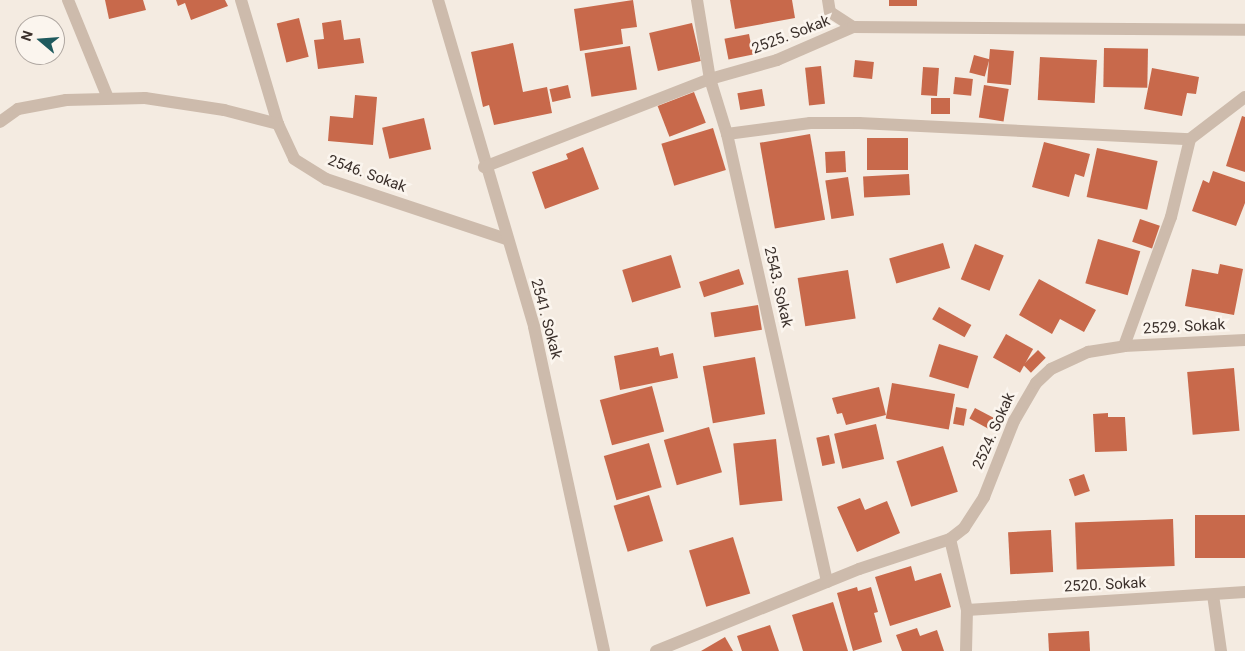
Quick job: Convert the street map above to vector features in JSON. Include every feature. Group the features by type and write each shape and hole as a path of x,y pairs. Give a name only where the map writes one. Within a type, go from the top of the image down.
{"street":[{"path":"68,0 108,98"},
{"name":"2546. Sokak","path":"241,0 278,124 294,159 326,179 506,239"},
{"name":"2541. Sokak","path":"438,0 484,166 534,327 604,651"},
{"name":"2543. Sokak","path":"697,0 710,79 727,134 827,582"},
{"path":"828,0 830,12 853,27"},
{"name":"2525. Sokak","path":"484,166 710,79 777,60 853,27 1245,30"},
{"path":"1124,346 1171,217 1190,139 1245,97"},
{"path":"0,122 18,109 66,100 144,98 224,110 278,124"},
{"path":"727,134 810,123 859,123 1190,139"},
{"name":"2529. Sokak","path":"1124,346 1245,340"},
{"name":"2524. Sokak","path":"674,649 827,582 950,539 973,517 1014,420 1036,383 1051,369 1088,352 1124,346"},
{"path":"950,539 967,610 966,651"},
{"name":"2520. Sokak","path":"967,610 1245,592"},
{"path":"1213,595 1221,651"},
{"path":"656,651 674,649"}],"building":[{"path":"105,0 143,0 146,10 109,19"},
{"path":"176,0 225,0 228,6 191,20 185,3 178,6"},
{"path":"633,0 637,27 621,29 623,44 580,51 574,9"},
{"path":"730,0 792,0 795,18 735,29"},
{"path":"889,0 917,0 917,6 889,6"},
{"path":"299,18 309,57 286,62 277,24"},
{"path":"341,20 344,40 360,38 364,63 318,69 314,40 324,39 322,23"},
{"path":"692,23 701,61 658,71 649,33"},
{"path":"749,34 753,55 728,59 724,39"},
{"path":"513,43 523,92 547,87 552,113 494,125 489,105 483,107 471,52"},
{"path":"630,46 637,89 591,97 585,53"},
{"path":"1104,48 1148,49 1147,88 1103,87"},
{"path":"990,49 1014,51 1011,85 987,83"},
{"path":"974,55 989,59 985,77 969,72"},
{"path":"1040,57 1097,60 1095,103 1038,100"},
{"path":"855,60 874,62 872,79 853,77"},
{"path":"821,66 825,104 809,105 805,68"},
{"path":"923,67 939,68 937,96 921,95"},
{"path":"1152,68 1199,77 1196,94 1187,93 1182,116 1144,109"},
{"path":"955,77 973,79 971,96 953,94"},
{"path":"568,85 571,98 552,102 549,89"},
{"path":"984,85 1009,89 1004,122 979,118"},
{"path":"762,89 765,106 740,110 737,93"},
{"path":"694,92 706,123 669,137 658,106"},
{"path":"355,95 377,97 373,145 328,141 330,116 353,118"},
{"path":"931,98 950,98 950,114 931,114"},
{"path":"1242,116 1245,117 1245,172 1226,166"},
{"path":"424,118 431,149 389,159 382,128"},
{"path":"713,128 726,170 674,186 661,144"},
{"path":"810,134 825,220 775,229 760,143"},
{"path":"867,138 908,138 908,170 867,170"},
{"path":"1044,142 1090,154 1084,177 1075,174 1069,197 1032,187"},
{"path":"583,147 599,189 545,209 532,172 568,159 566,154"},
{"path":"1097,148 1158,161 1147,210 1087,197"},
{"path":"845,151 846,172 826,173 825,152"},
{"path":"1213,171 1245,182 1245,203 1236,226 1192,211 1203,180 1209,183"},
{"path":"909,174 910,195 864,197 863,176"},
{"path":"848,177 854,216 831,219 825,181"},
{"path":"1140,219 1160,226 1152,249 1132,242"},
{"path":"1098,239 1140,251 1128,295 1085,283"},
{"path":"943,243 950,268 896,283 889,258"},
{"path":"975,244 1004,256 990,291 961,279"},
{"path":"671,255 681,288 632,302 622,270"},
{"path":"1220,264 1243,269 1234,315 1185,306 1192,269 1218,274"},
{"path":"739,269 744,284 704,297 699,282"},
{"path":"848,270 856,318 805,326 798,278"},
{"path":"1039,279 1096,310 1084,332 1060,319 1052,334 1019,315"},
{"path":"758,305 762,330 715,337 711,313"},
{"path":"939,307 971,325 965,337 932,319"},
{"path":"1006,334 1033,349 1020,373 993,358"},
{"path":"939,344 978,356 968,389 929,377"},
{"path":"658,347 660,356 673,353 678,378 620,390 614,356"},
{"path":"1038,350 1046,358 1031,373 1023,365"},
{"path":"755,357 765,414 713,423 703,366"},
{"path":"1234,368 1239,431 1193,435 1187,372"},
{"path":"892,383 955,394 949,430 886,418"},
{"path":"652,386 664,431 612,445 600,400"},
{"path":"879,387 886,415 846,425 842,413 837,414 832,398"},
{"path":"956,407 967,409 964,426 953,424"},
{"path":"975,408 994,418 988,428 969,419"},
{"path":"1108,413 1108,417 1125,417 1127,451 1095,452 1093,414"},
{"path":"876,424 884,459 842,469 834,434"},
{"path":"709,427 722,472 677,485 664,440"},
{"path":"829,435 835,463 822,466 816,438"},
{"path":"776,439 782,501 740,505 733,443"},
{"path":"649,443 662,487 617,500 604,456"},
{"path":"943,446 958,492 911,507 896,461"},
{"path":"1084,474 1090,491 1075,496 1069,479"},
{"path":"649,495 663,541 628,552 614,506"},
{"path":"860,498 865,510 887,501 900,533 857,552 837,507"},
{"path":"1195,515 1245,515 1245,558 1195,558"},
{"path":"1173,519 1175,566 1077,569 1075,522"},
{"path":"1051,530 1053,572 1010,574 1008,532"},
{"path":"733,537 750,593 706,607 689,550"},
{"path":"911,566 915,581 941,573 951,607 890,626 875,577"},
{"path":"857,587 858,591 871,587 878,612 874,613 882,642 853,651 837,593"},
{"path":"833,602 848,651 803,651 792,615"},
{"path":"770,625 779,651 742,651 737,636"},
{"path":"917,628 920,636 937,630 944,651 902,651 896,635"},
{"path":"1089,631 1090,651 1049,651 1048,633"},
{"path":"725,637 733,651 701,651"}]}
